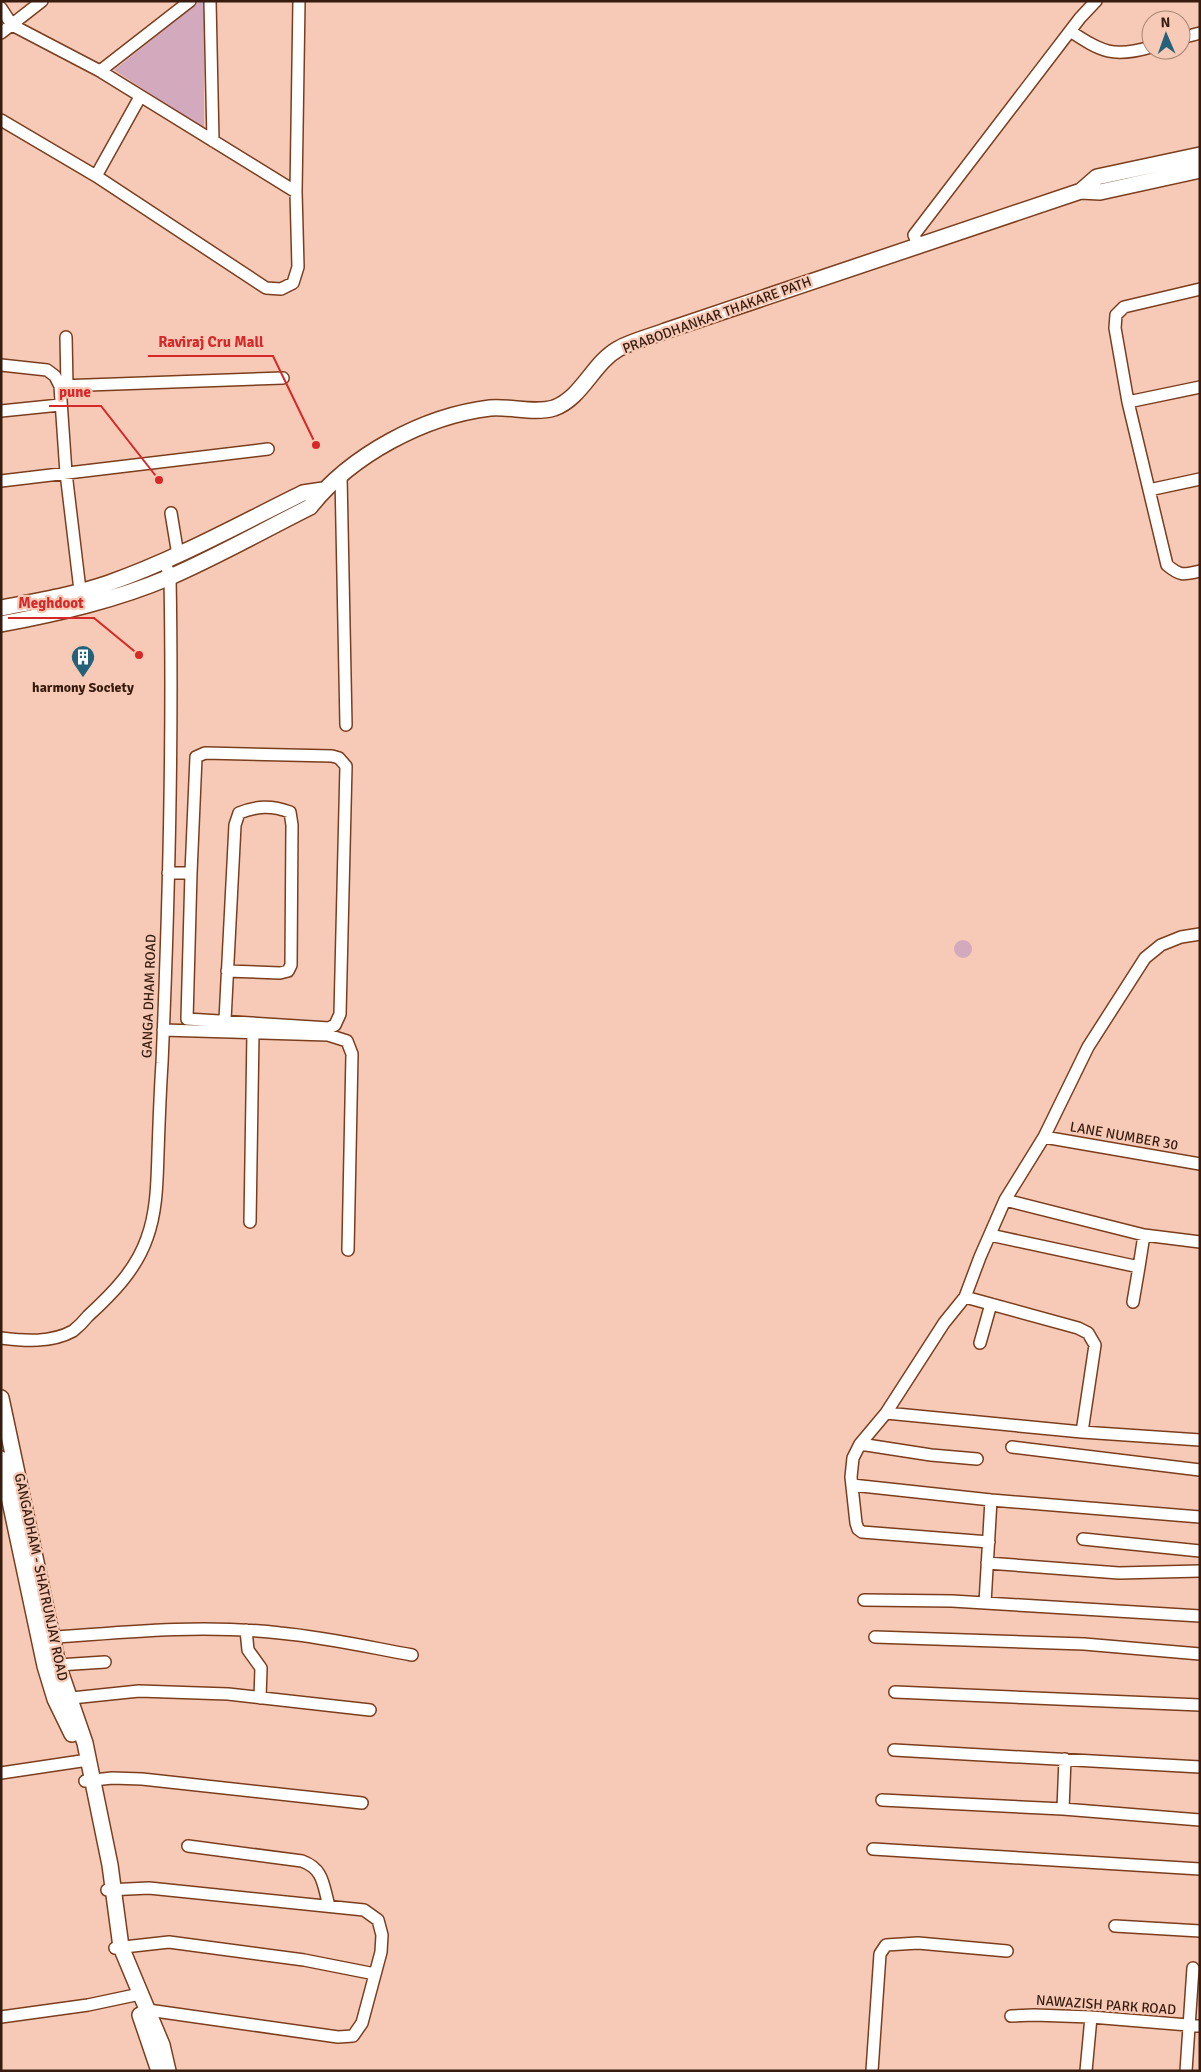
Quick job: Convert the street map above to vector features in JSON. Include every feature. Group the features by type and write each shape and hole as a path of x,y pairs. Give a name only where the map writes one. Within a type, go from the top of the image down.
{"main road":[{"name":"PRABODHANKAR THAKARE PATH","path":"1081,191 1097,177 1200,155"},
{"name":"PRABODHANKAR THAKARE PATH","path":"1,624 59,613 104,600 170,577 310,507 323,490 372,452 410,431 442,418 477,410 554,408 573,396 602,362 618,349 665,331 1081,191 1100,192 1200,170"},
{"name":"PRABODHANKAR THAKARE PATH","path":"1,608 108,583 171,558 304,493 323,490"},
{"name":"GANGADHAM - SHATRUNJAY ROAD","path":"1,1398 21,1520 45,1638 70,1728 85,1761 104,1867 110,1890 118,1947 136,1995 158,2071"},
{"name":"GANGADHAM - SHATRUNJAY ROAD","path":"1,1459 21,1520"},
{"name":"GANGADHAM - SHATRUNJAY ROAD","path":"45,1638 58,1665 62,1699"},
{"name":"GANGADHAM - SHATRUNJAY ROAD","path":"136,1995 148,2010 162,2045 168,2071"}],"street":[{"path":"1,33 42,1"},
{"path":"100,72 190,1"},
{"path":"210,1 213,142"},
{"path":"1,120 96,176 266,288 281,288 294,283 298,267 296,192 299,1"},
{"path":"918,245 914,235 1070,31 1096,1"},
{"path":"1,8 12,24 100,72 296,192"},
{"path":"1070,31 1091,45 1112,53 1132,53 1141,50"},
{"path":"96,176 140,97"},
{"path":"1200,288 1124,307 1116,315 1115,328 1128,402 1167,565 1177,574 1200,571"},
{"path":"66,337 64,386 60,406 80,590"},
{"path":"1,366 47,370 64,386"},
{"path":"64,386 283,378"},
{"path":"1128,402 1200,387"},
{"path":"1,411 60,406"},
{"path":"1,480 268,449"},
{"path":"341,476 346,725"},
{"path":"1149,490 1200,479"},
{"name":"GANGA DHAM ROAD","path":"1,1338 49,1339 74,1330 116,1290 136,1262 147,1238 154,1210 157,1181 168,874 172,703 171,513"},
{"path":"205,753 332,756 339,758 346,766 340,1014 335,1026 329,1028 187,1019 191,873 196,758 205,753"},
{"path":"225,1020 235,825 239,813 254,807 277,808 290,812 292,825 291,965 288,971 280,973 228,971"},
{"path":"168,874 191,873"},
{"path":"989,1542 862,1532 858,1529 856,1523 852,1485 852,1462 860,1444 886,1413 944,1323 965,1297 1005,1200 1044,1137 1088,1046 1144,958 1160,945 1181,937 1200,934"},
{"path":"163,1030 328,1035 347,1041 352,1054 348,1250"},
{"path":"250,1222 253,1033"},
{"name":"LANE NUMBER 30","path":"1044,1137 1200,1164"},
{"path":"1005,1200 1144,1236 1200,1242"},
{"path":"990,1235 1139,1267"},
{"path":"1133,1302 1144,1236"},
{"path":"965,1297 1078,1328 1088,1333 1095,1345 1082,1432"},
{"path":"980,1343 991,1304"},
{"path":"886,1413 1082,1432 1200,1440"},
{"path":"860,1444 931,1455 977,1459"},
{"path":"1012,1447 1200,1470"},
{"path":"852,1485 991,1500 1200,1516"},
{"path":"985,1603 991,1500"},
{"path":"1083,1539 1200,1551"},
{"path":"987,1563 1119,1573 1200,1571"},
{"path":"864,1600 985,1603 1200,1616"},
{"path":"45,1638 168,1628 246,1630 281,1632 412,1655"},
{"path":"246,1630 248,1650 261,1668 260,1698"},
{"path":"875,1637 1084,1644 1200,1654"},
{"path":"58,1665 106,1662"},
{"path":"62,1699 139,1691 228,1694 370,1710"},
{"path":"896,1692 1200,1705"},
{"path":"894,1750 1200,1767"},
{"path":"1063,1810 1065,1759"},
{"path":"1,1773 85,1761"},
{"path":"89,1781 112,1778 142,1779 362,1803"},
{"path":"882,1800 1200,1820"},
{"path":"188,1846 302,1861 312,1865 320,1875 329,1906"},
{"path":"873,1849 1200,1869"},
{"path":"110,1890 149,1888 329,1906 364,1910 378,1920 382,1934 375,1974 362,2023 353,2036 338,2038 148,2010"},
{"path":"1115,1926 1200,1931"},
{"path":"118,1947 169,1942 304,1960 375,1974"},
{"path":"872,2071 880,1954 886,1945 918,1943 1007,1951"},
{"path":"1186,2071 1194,2026 1193,1968"},
{"path":"1,2017 88,2005 136,1995"},
{"name":"NAWAZISH PARK ROAD","path":"1010,2016 1091,2017 1194,2026"},
{"path":"1086,2071 1091,2017"}],"shaded area":[{"path":"200,1 204,1 204,129 114,70"},
{"path":"963,940 969,943 972,949 969,955 963,958 957,955 954,949 957,943"}],"place":[{"name":"Raviraj Cru Mall","path":"316,445"},
{"name":"pune","path":"159,480"},
{"name":"Meghdoot","path":"139,655"},
{"name":"harmony Society","path":"83,678"}]}
